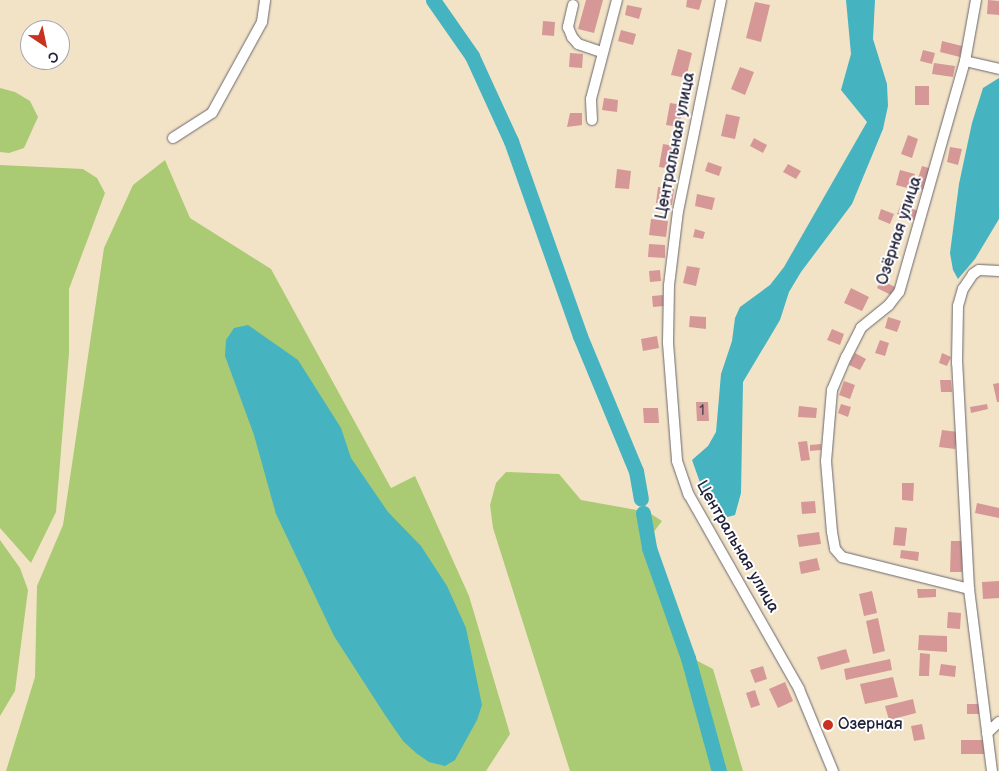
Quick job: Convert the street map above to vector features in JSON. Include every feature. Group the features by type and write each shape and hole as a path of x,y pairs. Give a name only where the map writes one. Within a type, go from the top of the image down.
{"street":[{"path":"173,138 212,113 262,22 266,0"},
{"path":"592,120 591,99 601,52 616,0"},
{"name":"Центральная улица","path":"721,0 678,211 669,286 668,343 678,460 688,495 799,689 833,771"},
{"name":"Озёрная улица","path":"969,589 842,557 835,549 832,532 826,461 832,390 855,336 889,305 899,292 965,62 976,0"},
{"path":"573,5 568,26 572,37 578,44 601,52"},
{"path":"965,62 999,69"},
{"path":"992,771 969,589 957,363 958,306 963,289 979,270 999,271"},
{"path":"987,733 999,722"}],"green space":[{"path":"0,88 15,92 30,101 38,117 24,148 9,153 0,152"},
{"path":"165,160 190,218 271,269 391,488 415,476 469,596 510,734 486,771 6,771 35,677 37,586 63,525 104,248 133,185"},
{"path":"0,165 83,169 97,178 105,193 69,289 69,353 56,512 31,563 0,528"},
{"path":"506,472 559,474 581,500 648,512 662,521 643,546 655,586 688,656 713,669 743,771 570,771 493,528 490,505 496,483"},
{"path":"0,540 20,568 28,590 15,691 0,716"}],"water":[{"path":"846,0 875,0 873,39 887,84 888,106 883,129 852,204 801,272 789,292 780,320 743,382 741,493 735,515 724,518 719,517 702,488 692,460 708,446 716,432 721,374 732,341 735,318 740,307 770,285 784,267 867,122 841,90 851,54"},
{"path":"999,78 999,219 975,259 958,279 953,270 950,253 959,184 972,123 983,88"},
{"path":"248,325 298,360 341,428 351,458 388,512 421,546 447,586 466,628 482,705 477,720 455,760 445,766 429,762 416,753 403,741 385,715 334,636 276,514 254,435 225,356 226,340 234,328"}],"building":[{"path":"586,0 603,0 594,33 578,29"},
{"path":"687,0 702,0 699,10 686,7"},
{"path":"988,0 999,1 999,15 987,14"},
{"path":"755,2 770,5 761,42 746,38"},
{"path":"627,5 642,8 639,19 625,15"},
{"path":"543,21 555,22 554,36 542,35"},
{"path":"621,30 636,34 633,45 618,41"},
{"path":"942,41 962,46 960,57 940,52"},
{"path":"678,49 692,53 686,78 671,75"},
{"path":"923,50 935,53 932,64 920,61"},
{"path":"570,53 583,54 582,68 569,67"},
{"path":"934,63 955,66 953,77 932,74"},
{"path":"740,67 754,72 745,95 731,89"},
{"path":"915,86 929,86 929,105 915,105"},
{"path":"604,98 618,100 617,112 602,110"},
{"path":"670,103 683,105 679,127 666,125"},
{"path":"570,113 582,113 582,125 567,127"},
{"path":"726,114 740,117 735,139 721,136"},
{"path":"908,135 918,139 912,158 901,154"},
{"path":"754,138 767,145 763,153 750,146"},
{"path":"663,144 675,146 672,169 659,167"},
{"path":"950,147 962,149 958,165 947,162"},
{"path":"708,162 722,167 719,176 705,171"},
{"path":"788,164 801,171 796,179 783,172"},
{"path":"922,166 932,169 925,191 915,188"},
{"path":"617,169 631,171 629,189 615,188"},
{"path":"900,170 915,174 911,189 896,185"},
{"path":"658,187 674,189 672,205 656,203"},
{"path":"697,194 715,198 712,210 695,206"},
{"path":"901,204 918,211 914,221 897,214"},
{"path":"881,209 894,214 890,224 878,219"},
{"path":"651,219 668,221 666,237 649,235"},
{"path":"695,229 705,232 703,239 693,237"},
{"path":"649,244 665,245 665,258 648,257"},
{"path":"687,266 700,268 696,286 683,283"},
{"path":"660,270 661,281 650,282 649,271"},
{"path":"881,280 895,287 891,295 877,288"},
{"path":"851,288 869,297 862,311 844,303"},
{"path":"663,295 664,306 653,307 652,296"},
{"path":"690,316 706,317 706,329 689,327"},
{"path":"888,317 901,321 897,332 885,328"},
{"path":"832,329 844,334 840,345 827,340"},
{"path":"657,336 659,348 643,351 641,339"},
{"path":"880,340 889,343 885,356 875,353"},
{"path":"855,353 866,359 860,370 849,365"},
{"path":"942,353 951,357 947,366 939,363"},
{"path":"940,380 951,380 952,392 941,392"},
{"path":"844,381 855,385 850,399 839,395"},
{"path":"999,383 999,402 997,402 993,384"},
{"path":"696,402 708,402 709,421 697,421"},
{"path":"841,404 851,407 848,417 838,413"},
{"path":"987,404 988,409 971,413 970,407"},
{"path":"799,406 817,408 816,418 798,417"},
{"path":"643,408 658,408 659,423 644,423"},
{"path":"942,430 958,432 955,449 939,447"},
{"path":"807,441 810,460 801,461 798,442"},
{"path":"821,444 821,450 810,451 810,445"},
{"path":"902,483 914,483 913,501 902,500"},
{"path":"815,501 816,513 802,514 801,502"},
{"path":"977,503 999,508 999,518 975,513"},
{"path":"895,527 907,528 905,546 893,545"},
{"path":"819,532 821,544 799,547 797,535"},
{"path":"951,541 963,541 962,572 950,572"},
{"path":"901,550 919,552 918,561 900,558"},
{"path":"817,558 820,570 801,574 799,562"},
{"path":"999,581 999,598 983,599 982,582"},
{"path":"917,589 936,589 936,597 918,598"},
{"path":"872,591 877,613 864,616 859,594"},
{"path":"948,612 961,613 960,629 947,628"},
{"path":"878,618 885,651 873,654 866,621"},
{"path":"919,635 947,636 947,652 918,650"},
{"path":"846,649 850,662 821,670 817,657"},
{"path":"920,653 930,654 929,676 919,676"},
{"path":"890,659 892,670 846,680 844,669"},
{"path":"941,664 956,666 955,677 939,675"},
{"path":"763,666 767,679 755,683 750,670"},
{"path":"893,677 898,697 865,704 860,684"},
{"path":"785,682 793,701 778,708 769,689"},
{"path":"755,690 760,705 751,708 746,693"},
{"path":"913,699 916,713 889,720 885,706"},
{"path":"967,704 979,704 979,714 967,714"},
{"path":"922,724 925,739 914,741 911,726"},
{"path":"961,740 983,740 984,754 961,754"}],"waterway":[{"path":"433,0 472,56 511,141 580,336 636,471 641,499"},
{"path":"643,513 649,548 688,658 719,771"}],"place":[{"name":"Озерная","path":"828,725"}]}
